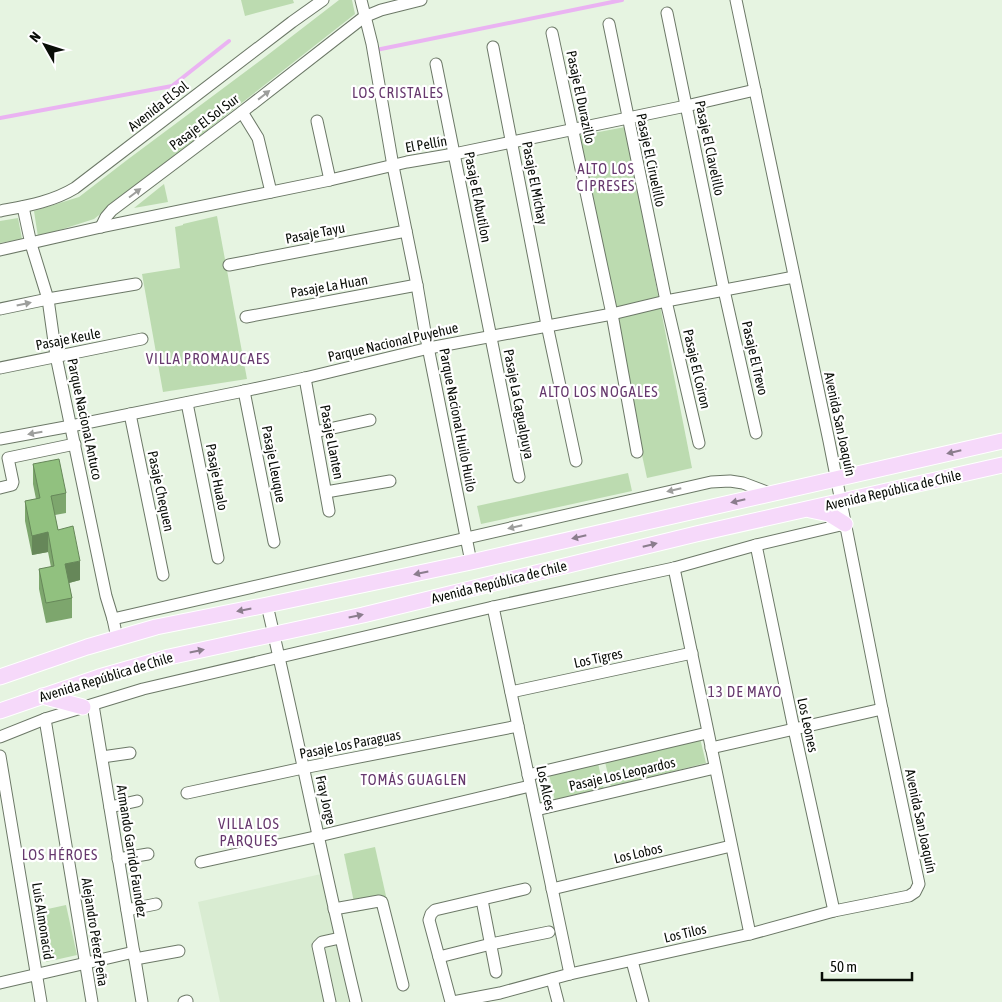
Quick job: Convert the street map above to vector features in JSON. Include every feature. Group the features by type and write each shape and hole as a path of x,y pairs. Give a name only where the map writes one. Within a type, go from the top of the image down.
{"main road":[{"name":"Avenida República de Chile","path":"0,677 87,647 156,627 471,562 1002,441"},
{"name":"Avenida República de Chile","path":"0,711 99,677 169,657 364,614 686,536 1002,465"},
{"path":"804,510 828,514 845,524"},
{"path":"42,696 88,706"}],"street":[{"name":"Avenida El Sol","path":"0,211 55,199 75,188 323,0"},
{"name":"Parque Nacional Huilo Huilo","path":"361,0 372,44 393,166 471,562"},
{"name":"Pasaje El Sol Sur","path":"101,227 112,210 364,17 381,10 421,0"},
{"name":"Avenida San Joaquín","path":"736,0 919,884"},
{"name":"Pasaje El Clavelillo","path":"667,13 724,290"},
{"name":"Pasaje El Ciruelillo","path":"609,24 666,301"},
{"name":"Pasaje El Durazillo","path":"552,33 612,314 637,452"},
{"name":"Pasaje El Michay","path":"493,47 547,325 576,461"},
{"name":"Pasaje El Abutilon","path":"436,64 490,336"},
{"name":"El Pellín","path":"101,227 330,180 407,162 572,130 755,90"},
{"path":"242,112 258,138 271,192"},
{"path":"316,121 330,180"},
{"name":"Parque Nacional Antuco","path":"23,207 31,244 48,299 56,356 106,596 117,638"},
{"path":"0,250 101,227"},
{"name":"Pasaje Tayu","path":"229,265 406,231"},
{"name":"Parque Nacional Puyehue","path":"0,439 244,391 429,348 612,314 666,301 794,277"},
{"path":"0,309 136,284"},
{"name":"Pasaje La Huan","path":"246,317 417,285"},
{"name":"Pasaje El Trevo","path":"724,290 756,433"},
{"name":"Pasaje El Coiron","path":"666,301 699,443"},
{"name":"Pasaje La Cagualpuya","path":"490,336 519,477"},
{"name":"Pasaje Keule","path":"0,368 142,339"},
{"name":"Pasaje Llanten","path":"305,378 329,511"},
{"name":"Pasaje Lleuque","path":"244,391 274,542"},
{"name":"Pasaje Hualo","path":"187,403 218,558"},
{"name":"Pasaje Chequen","path":"130,414 163,575"},
{"path":"315,432 370,420"},
{"path":"0,488 12,485 14,482 4,459 75,444"},
{"path":"113,619 711,482 730,481 743,483 772,494"},
{"path":"326,492 390,482"},
{"name":"Avenida República de Chile","path":"0,737 45,719 143,689 493,607 674,568 756,545 845,524"},
{"name":"Los Leones","path":"756,545 834,911"},
{"path":"674,568 750,934"},
{"name":"Fray Jorge","path":"267,605 340,938 356,1002"},
{"name":"Los Alces","path":"493,607 570,974"},
{"name":"Los Tigres","path":"511,692 692,653"},
{"name":"Armando Garrido Faundez","path":"88,706 102,757 142,1002"},
{"path":"711,748 882,709"},
{"name":"Alejandro Pérez Peña","path":"45,719 92,1002"},
{"name":"Pasaje Los Paraguas","path":"187,793 518,726"},
{"path":"201,862 318,836 708,733"},
{"path":"102,757 130,753"},
{"name":"Luis Almonacid","path":"0,756 41,1002"},
{"name":"Pasaje Los Leopardos","path":"536,810 715,768"},
{"path":"110,807 137,801"},
{"name":"Los Lobos","path":"552,889 731,846"},
{"path":"118,859 148,854"},
{"name":"Los Tilos","path":"452,1002 507,996 570,974 750,934 834,911 909,896 915,892 919,884"},
{"path":"452,1002 429,920 431,914 436,910 525,889"},
{"path":"482,900 496,972"},
{"path":"334,909 382,902 403,986"},
{"path":"127,910 156,904"},
{"path":"439,957 549,932"},
{"path":"330,1002 318,946 322,942 340,938"},
{"path":"0,983 85,964 179,951"},
{"path":"632,961 643,1002"},
{"path":"552,979 558,1002"}],"shaded area":[{"path":"321,874 349,1002 220,1002 198,902"}],"green space":[{"path":"241,0 293,0 294,3 245,16"},
{"path":"339,0 352,0 355,14 94,219 38,237 34,211 79,197"},
{"path":"625,127 692,468 647,478 573,137"},
{"path":"164,184 168,202 134,208"},
{"path":"217,216 247,379 163,392 142,274 180,268 175,227"},
{"path":"18,218 22,239 0,243 0,221"},
{"path":"628,473 632,491 481,524 477,506"},
{"path":"700,738 706,763 611,787 605,762"},
{"path":"598,763 604,790 555,801 549,774"},
{"path":"375,847 388,905 356,912 344,854"},
{"path":"66,905 77,955 46,962 34,912"}],"building":[{"path":"59,459 66,493 51,496 58,530 73,526 80,561 65,564 72,598 46,603 39,569 54,566 48,532 32,536 25,501 40,498 33,464"}],"waterway":[{"path":"376,50 622,0"},
{"path":"0,118 172,86 229,41"}],"district":[{"name":"LOS CRISTALES","path":"398,93"},
{"name":"ALTO LOS CIPRESES","path":"606,178"},
{"name":"VILLA PROMAUCAES","path":"208,359"},
{"name":"ALTO LOS NOGALES","path":"599,392"},
{"name":"13 DE MAYO","path":"745,692"},
{"name":"TOMÁS GUAGLEN","path":"414,780"},
{"name":"VILLA LOS PARQUES","path":"249,832"},
{"name":"LOS HÉROES","path":"60,855"}]}
